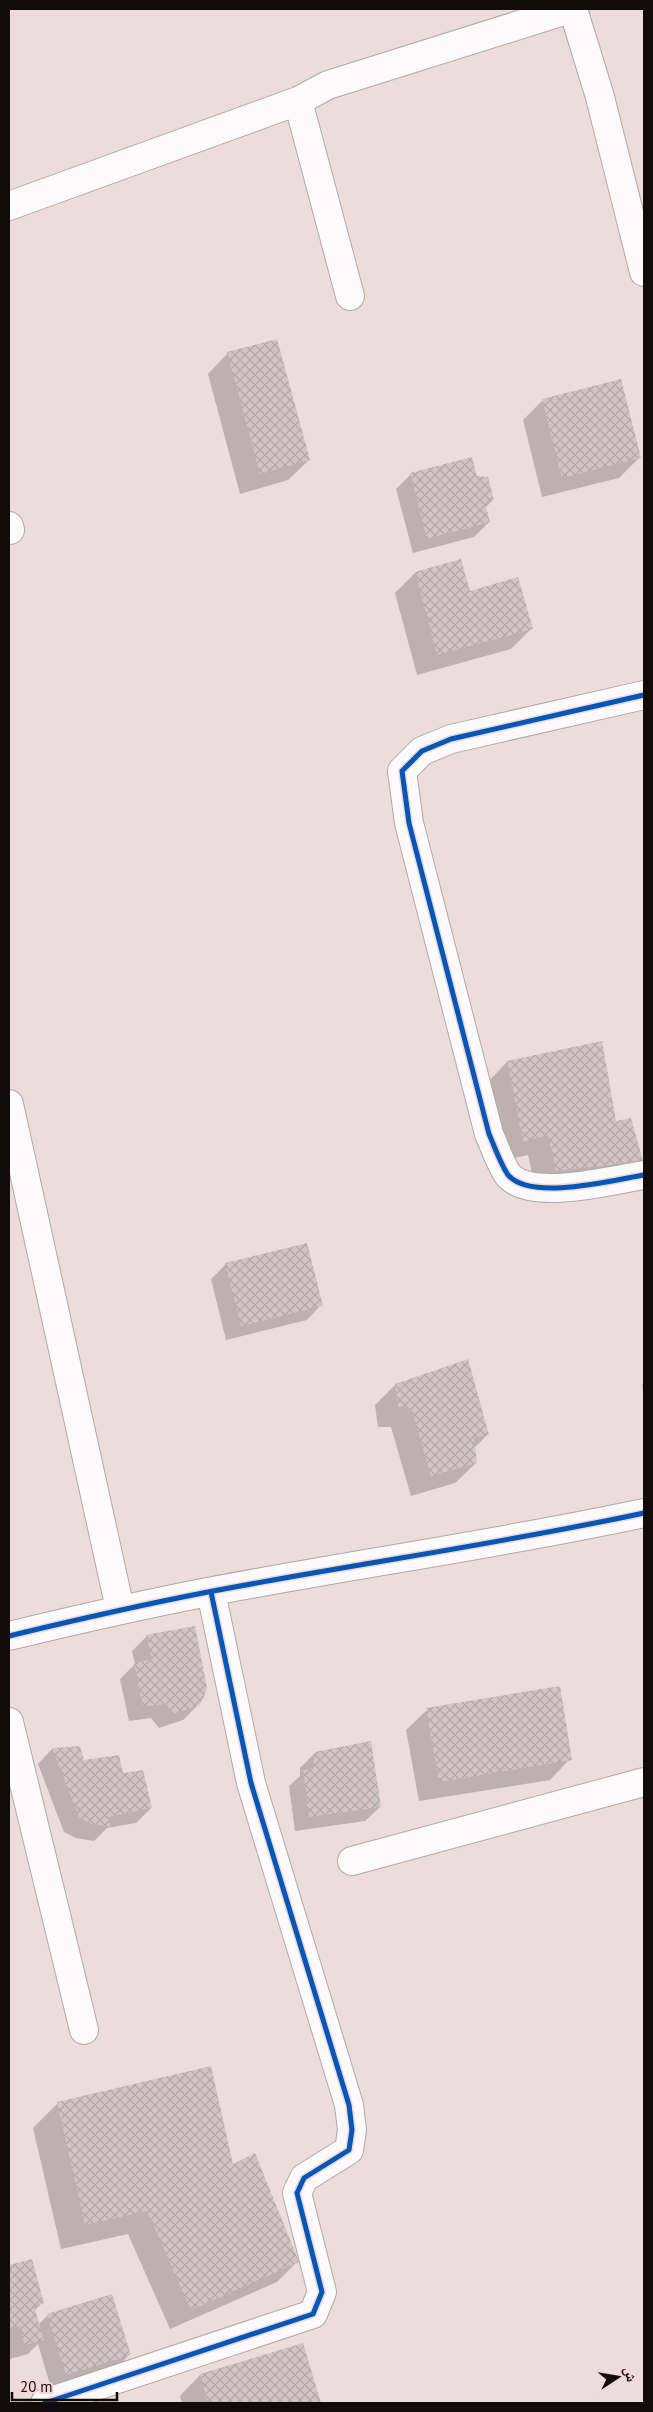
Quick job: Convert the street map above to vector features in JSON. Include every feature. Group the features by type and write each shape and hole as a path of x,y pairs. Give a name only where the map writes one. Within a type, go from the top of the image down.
{"street":[{"path":"9,206 298,100 328,85 571,9 600,97 644,272"},
{"path":"298,100 350,296"},
{"path":"644,695 451,738 422,751 402,771 409,823 490,1134 509,1176 528,1186 552,1188 644,1175"},
{"path":"9,1104 120,1609"},
{"path":"9,1636 120,1609 530,1537 644,1513"},
{"path":"45,2403 313,2314 322,2292 297,2193 304,2178 348,2150 352,2130 348,2105 252,1783 211,1592"},
{"path":"9,1722 84,2030"},
{"path":"352,1861 644,1782"}],"building":[{"path":"277,339 310,460 260,474 227,352"},
{"path":"621,379 641,458 562,478 542,399"},
{"path":"472,457 477,476 488,477 494,500 485,503 490,522 427,539 410,473"},
{"path":"461,559 470,591 518,577 533,629 437,655 415,572"},
{"path":"602,1041 616,1121 631,1118 643,1161 556,1171 548,1135 523,1142 507,1061"},
{"path":"307,1243 323,1306 241,1326 225,1263"},
{"path":"468,1359 489,1435 474,1438 477,1463 431,1476 411,1408 398,1407 395,1384"},
{"path":"195,1626 207,1688 199,1705 174,1714 166,1704 143,1707 134,1663 152,1659 146,1635"},
{"path":"560,1686 572,1760 439,1782 426,1708"},
{"path":"371,1741 381,1807 309,1817 303,1770 313,1769 315,1752"},
{"path":"80,1746 84,1760 119,1755 123,1773 143,1770 152,1808 109,1817 110,1827 91,1824 79,1817 52,1748"},
{"path":"211,2066 233,2164 255,2153 299,2262 191,2310 147,2211 85,2225 57,2102"},
{"path":"32,2259 44,2303 34,2306 44,2340 25,2345 19,2326 9,2329 9,2265"},
{"path":"112,2294 131,2355 66,2375 47,2314"},
{"path":"303,2343 321,2403 208,2403 200,2374"}],"cycle path":[{"path":"644,695 451,739 422,751 402,771 409,823 489,1134 506,1172 520,1183 536,1187 554,1188 574,1187 644,1175"},
{"path":"9,1636 208,1592 644,1513"},
{"path":"45,2403 313,2314 322,2292 297,2193 304,2178 349,2150 352,2130 349,2105 251,1783 211,1592"}]}
